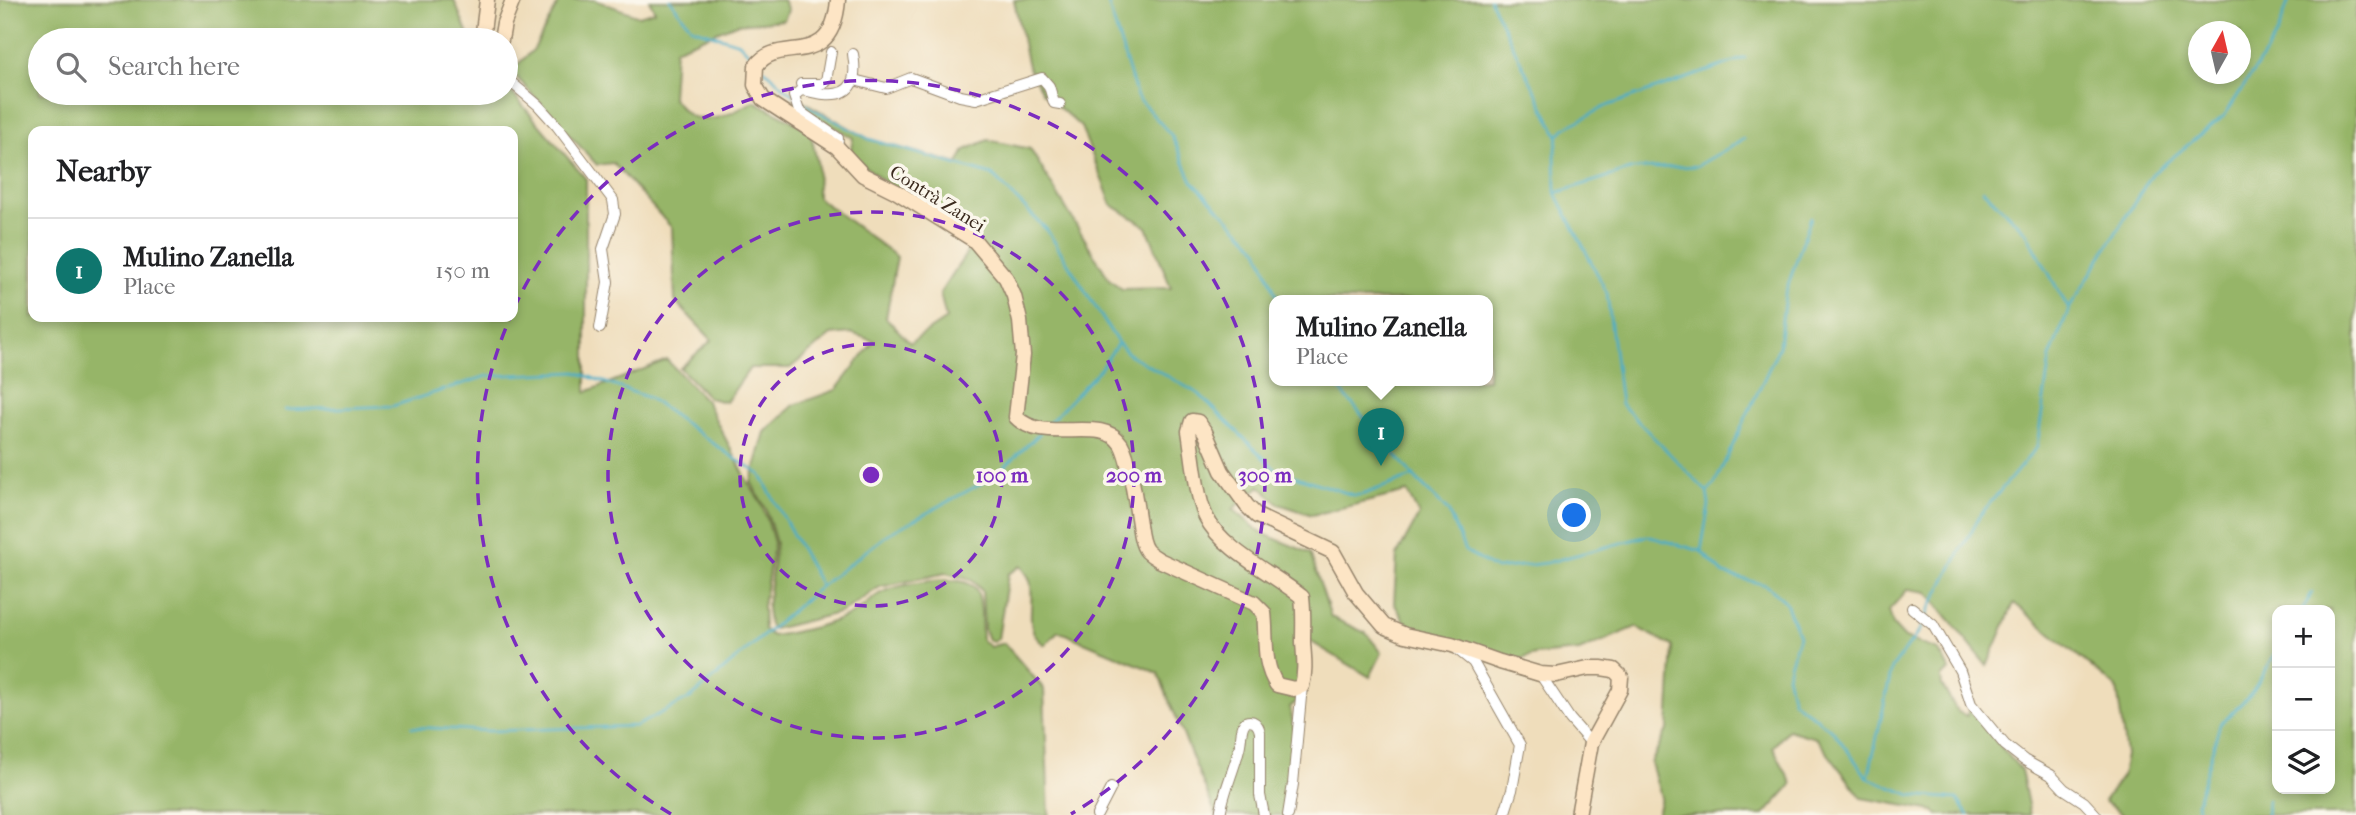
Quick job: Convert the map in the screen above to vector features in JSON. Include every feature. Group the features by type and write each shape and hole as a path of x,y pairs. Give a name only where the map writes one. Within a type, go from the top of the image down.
{"street":[{"path":"484,28 487,0"},
{"path":"503,28 513,0"},
{"name":"Contrà Zanei","path":"838,0 833,22 820,43 813,47 767,55 756,66 755,85 764,99 836,146 863,175 897,192 974,240 1006,278 1020,321 1023,355 1016,417 1023,424 1043,430 1099,431 1112,435 1122,445 1142,542 1147,551 1159,560 1254,603 1264,613 1265,652 1270,676 1277,685 1294,689 1302,686"},
{"path":"831,52 826,81 821,84 799,84 798,92 809,90 831,94 850,87 855,80 853,54"},
{"path":"855,80 888,87 911,78 976,99 1042,78 1049,86 1054,103 1059,104"},
{"path":"518,88 538,105 556,126 613,200 615,214 603,250 608,282 600,328"},
{"name":"Contrà Zanei","path":"798,92 794,96 797,108 838,138 836,146"},
{"path":"1288,815 1298,743 1302,686 1306,672 1302,597 1257,567 1214,530 1205,515 1200,495 1189,431 1192,421 1198,422 1205,432 1222,471 1247,506 1257,516 1333,552 1356,593 1384,626 1422,640 1452,645 1540,674 1556,675 1588,667 1614,670 1621,677 1620,690 1591,743 1578,815"},
{"path":"1912,608 1925,618 1960,671 1976,711 2006,745 2024,760 2051,775 2096,815"},
{"path":"1452,645 1473,662 1520,745 1512,790 1504,815"},
{"path":"1540,674 1570,719 1591,743"},
{"path":"1220,815 1229,777 1239,752 1242,727 1245,722 1251,721 1257,724 1260,732 1260,795 1264,815"},
{"path":"1097,815 1111,788"}],"green space":[{"path":"0,0 454,0 465,28 28,28 28,105 518,105 518,100 586,179 586,392 667,360 706,401 760,501 774,543 763,606 764,629 772,636 831,622 854,613 881,593 901,586 942,580 966,583 974,587 979,597 982,640 990,647 1004,643 1044,689 1049,815 0,815"},
{"path":"560,0 595,0 639,16 655,11 649,0 783,0 788,10 784,20 736,24 675,49 672,97 687,114 701,119 717,118 754,101 810,130 818,166 817,197 897,257 886,318 910,343 946,319 940,293 970,248 966,227 885,182 850,155 853,138 814,115 811,125 795,99 869,139 958,164 965,150 988,140 1030,149 1109,279 1122,289 1171,288 1147,227 1112,205 1081,127 1042,92 1028,67 1014,0 2356,0 2356,815 2123,815 2104,801 2122,776 2126,755 2117,688 2014,603 1987,666 1927,592 1908,589 1889,610 1893,625 1905,638 1938,650 1950,670 1941,677 1942,686 1958,712 1967,716 1969,709 2021,770 2030,815 1938,815 1934,811 1862,798 1816,738 1788,730 1773,747 1792,784 1764,815 1657,815 1661,797 1651,763 1668,728 1673,646 1636,627 1579,651 1535,655 1514,661 1410,631 1394,603 1397,555 1419,515 1407,492 1312,515 1279,504 1260,486 1233,509 1261,533 1310,553 1331,617 1366,633 1382,653 1370,677 1298,634 1300,699 1290,707 1295,734 1285,815 1216,815 1158,673 1058,631 1045,645 1033,632 1030,581 1021,566 1008,574 998,639 993,642 988,640 984,629 982,591 972,580 946,573 880,587 842,612 774,629 769,625 767,607 776,543 766,509 751,482 765,432 794,405 836,390 874,341 851,333 831,335 790,368 750,368 726,402 709,398 680,368 712,340 675,301 672,228 613,163 597,165 518,79 518,64 534,49"}],"waterway":[{"path":"670,0 692,28 739,43 756,60"},
{"path":"1107,0 1137,97 1172,136 1192,181 1258,249 1276,295"},
{"path":"1490,0 1558,136 1555,156 1556,193 1607,293 1621,404 1707,492 1709,505 1701,551"},
{"path":"1868,778 1892,668 1920,630 1980,515 2037,447 2050,357 2069,309 2152,174 2225,115 2277,35 2289,0"},
{"path":"1558,136 1564,129 1604,107 1745,58"},
{"path":"764,69 793,95"},
{"path":"798,101 869,139 992,175 1047,230 1118,343 1130,355 1199,394 1276,470 1353,495 1361,495 1414,476"},
{"path":"1556,193 1633,169 1697,166 1744,139"},
{"path":"1983,190 2026,232 2068,308"},
{"path":"1707,492 1714,485 1779,347 1785,294 1811,217"},
{"path":"1048,424 1100,369 1118,343"},
{"path":"285,410 393,406 487,376 576,372 649,398 760,474 821,586"},
{"path":"1337,386 1416,479 1448,511 1465,551 1496,569 1546,563 1647,536 1701,551 1724,574 1766,585 1785,601 1799,636 1787,675 1793,701 1833,731 1868,778 1911,795 1957,799 1968,815"},
{"path":"412,727 490,731 636,726 692,697 821,586 888,534 995,476 1039,434"},
{"path":"2305,605 2312,593"},
{"path":"2199,815 2197,803 2220,724 2251,694 2272,659"},
{"path":"2266,815 2268,800"}],"place":[{"name":"Mulino Zanella","path":"1381,466"}]}
